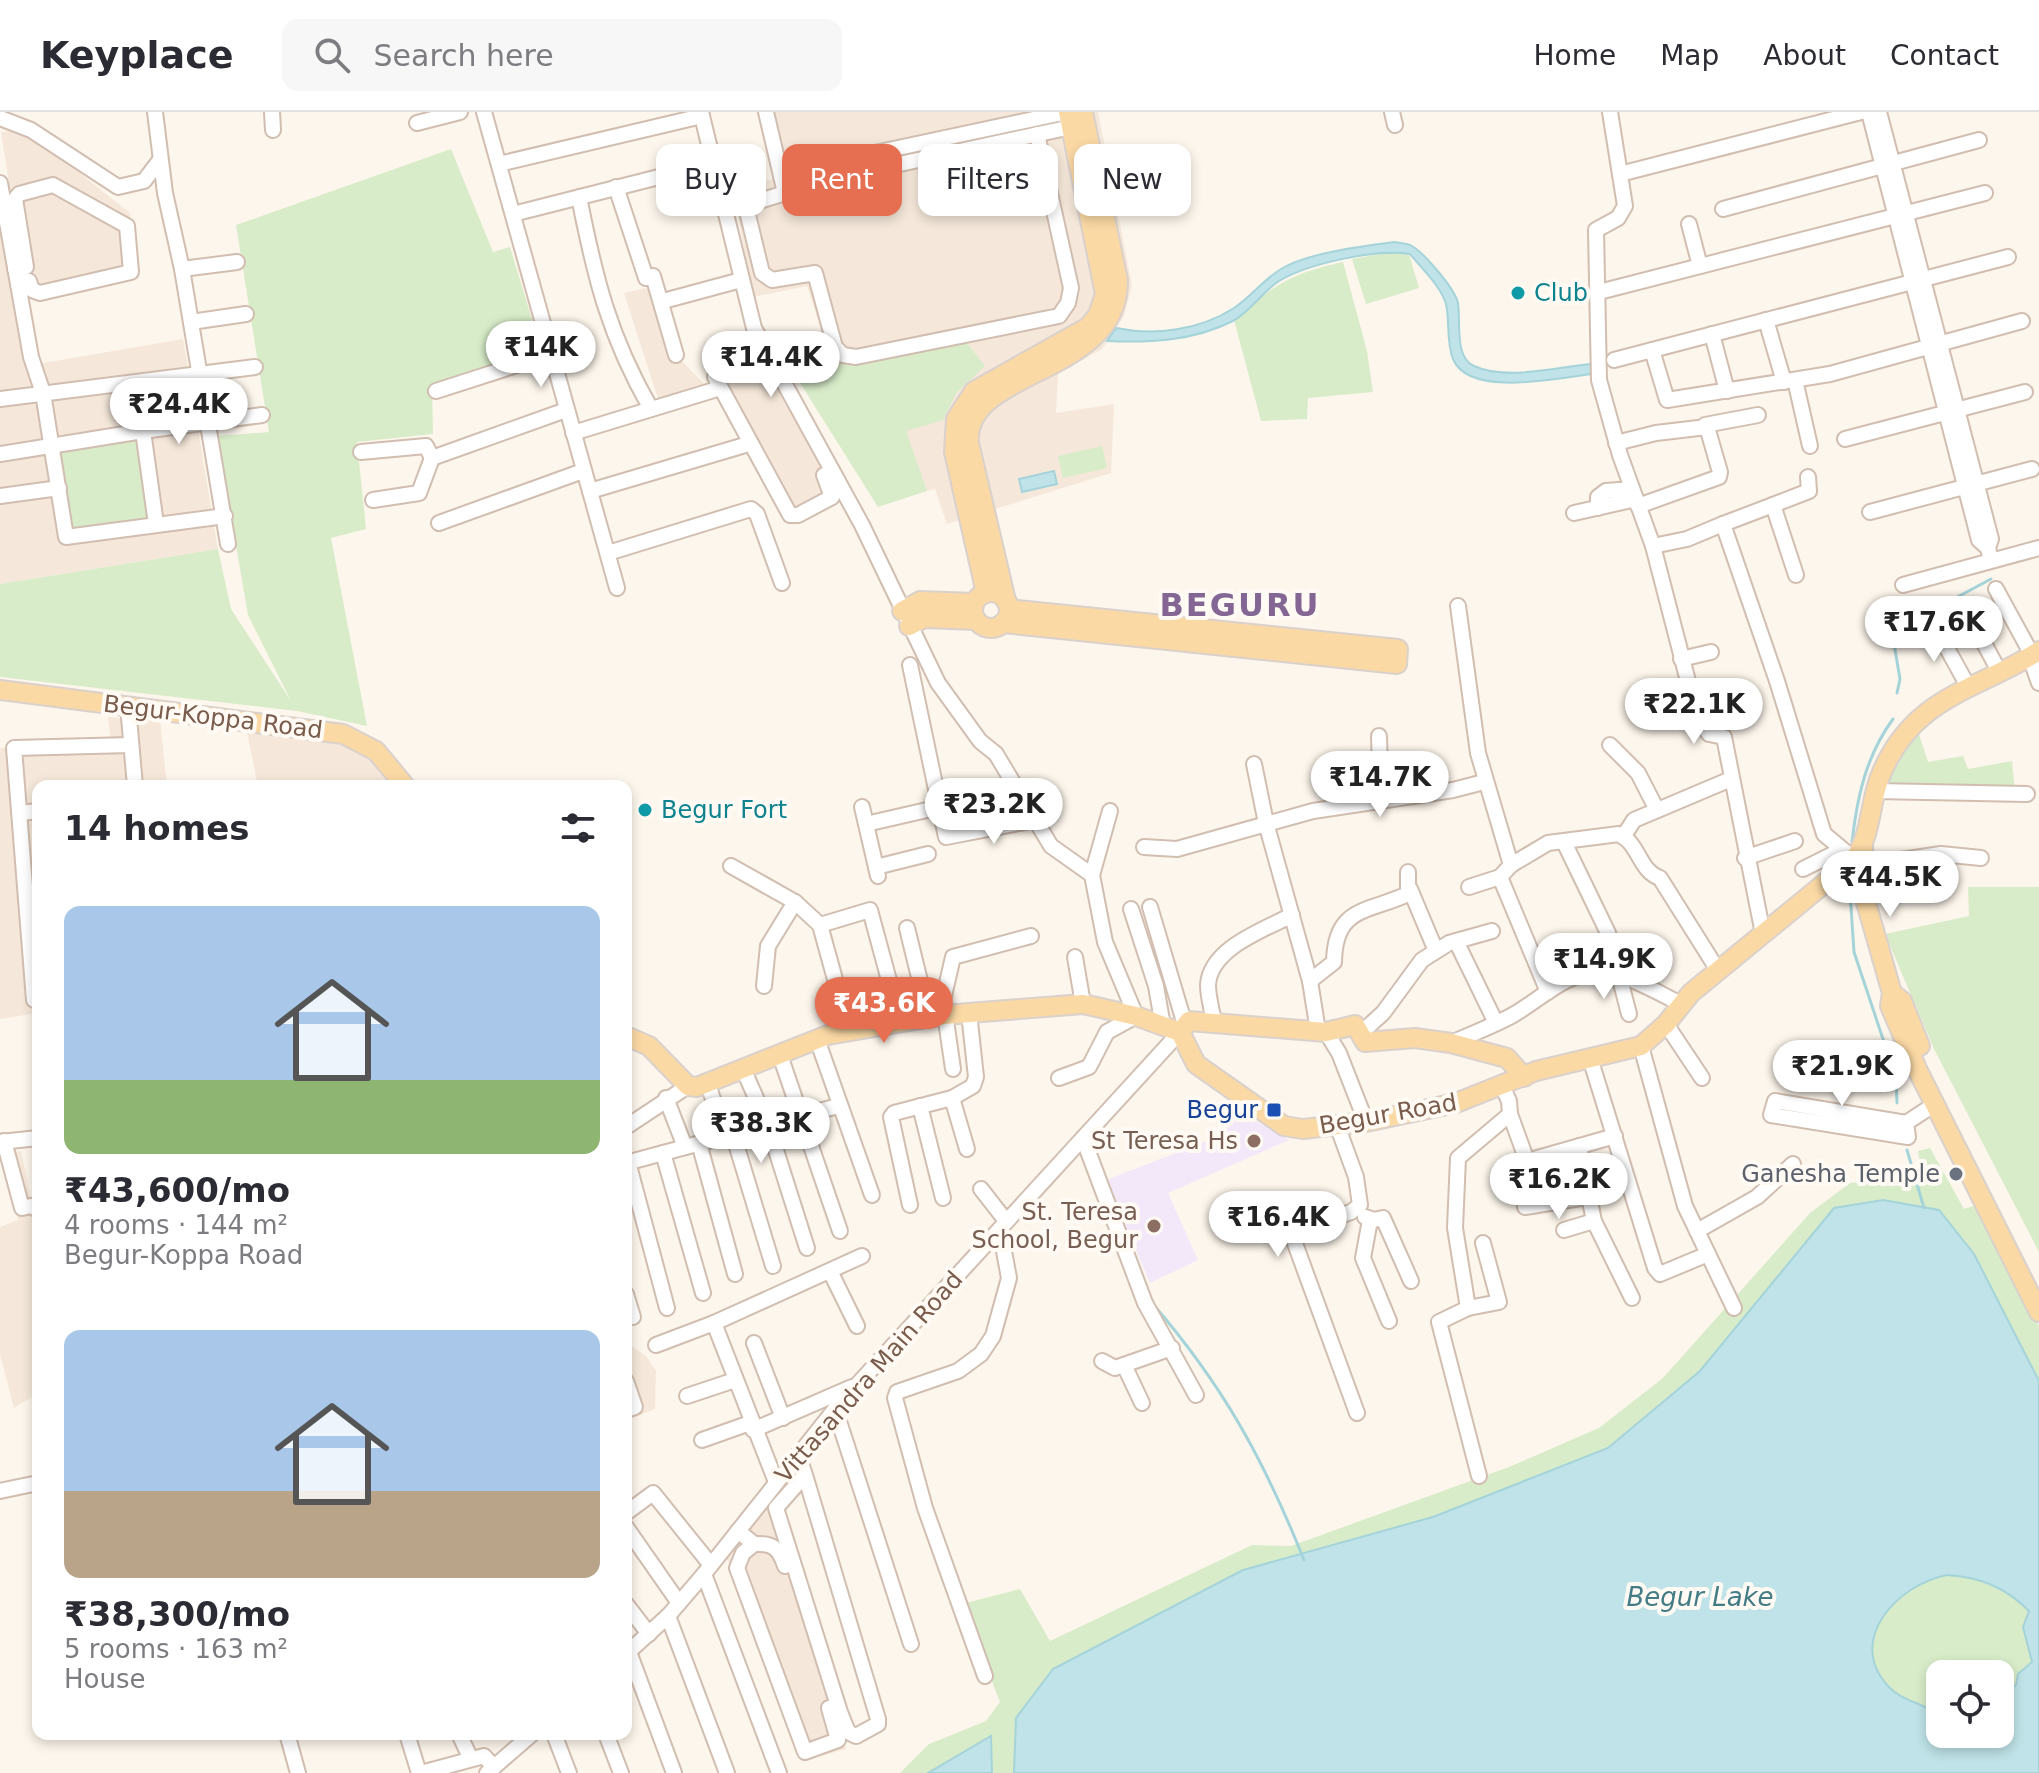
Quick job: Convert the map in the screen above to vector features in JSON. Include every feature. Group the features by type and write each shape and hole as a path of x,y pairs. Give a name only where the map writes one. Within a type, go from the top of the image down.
{"main road":[{"path":"1006,611 989,628 979,605 953,444 959,411 968,397 989,391 1081,331 1098,315 1105,287 1092,191 1072,116"},
{"path":"989,391 971,421 969,443 1006,611"},
{"path":"905,618 920,601 979,605 997,593 1006,611"},
{"path":"1006,611 1398,649 1397,664 1006,611"},
{"path":"1954,1128 1935,1104 1890,1006 1892,993 1870,924 1855,855 1889,756 1920,716 2034,654"},
{"name":"Begur-Koppa Road","path":"0,690 343,734 381,755 400,780"},
{"name":"Begur Road","path":"1176,1028 1196,1064 1284,1126 1303,1129 1366,1122 1456,1103 1524,1077 1641,1046 1666,1024 1679,1003 1855,855"},
{"path":"1892,993 1902,1001 1954,1128 2036,1287 2039,1312"},
{"path":"632,1039 649,1046 688,1086 708,1084 817,1039 849,1030 937,1016 1083,1004 1176,1028 1189,1021 1322,1031 1347,1024 1355,1025 1364,1037 1415,1038 1451,1043 1507,1058 1524,1077"}],"street":[{"path":"155,112 160,160 182,269 228,544"},
{"path":"272,112 273,130"},
{"path":"417,123 460,112"},
{"path":"484,112 617,588"},
{"path":"766,112 782,178"},
{"path":"1610,112 1625,206 1618,218 1596,230 1599,380 1616,443 1653,546 1697,716 1709,734 1724,737 1745,858 1763,934"},
{"path":"1620,174 1861,112"},
{"path":"1869,112 1888,164"},
{"path":"1879,112 1888,164 1934,345 1971,485 1991,539 1989,554"},
{"path":"499,164 701,114 709,144"},
{"path":"902,159 1035,122 1072,116"},
{"path":"0,118 31,130 118,187 144,181 160,160"},
{"path":"782,194 750,204 747,211 762,273 772,280 815,273 835,347 843,355 856,357 1059,316 1068,303 1071,288 1035,122"},
{"path":"781,173 992,136"},
{"path":"1723,209 1979,140"},
{"path":"513,214 656,177"},
{"path":"0,183 22,275 32,290 40,293 131,272 127,226 53,185 19,194 15,199 22,275 31,357 43,393 66,537 225,516"},
{"path":"616,187 646,278 653,276 676,355"},
{"path":"1599,292 1985,193"},
{"path":"579,197 597,288 617,345 651,409"},
{"path":"726,216 754,328 807,433 832,497 798,515 790,515 715,377 719,369 766,364 807,433 873,547 938,683 973,733 996,754 1051,846 1092,875"},
{"path":"1689,224 1700,266"},
{"path":"1614,360 2008,257"},
{"path":"182,269 237,262"},
{"path":"667,300 741,280"},
{"path":"191,322 246,314"},
{"path":"1766,320 1790,381 1810,446"},
{"path":"1652,350 1667,400 1830,374 2022,321"},
{"path":"1712,334 1727,391"},
{"path":"436,391 551,354"},
{"path":"0,399 255,367"},
{"path":"573,433 714,390"},
{"path":"1845,439 2025,392"},
{"path":"432,458 566,410"},
{"path":"0,454 262,415"},
{"path":"1616,443 1758,415"},
{"path":"1574,513 1598,508 1598,497 1606,491 1635,498 1719,477 1705,425"},
{"path":"143,431 156,524"},
{"path":"590,491 745,445"},
{"path":"361,452 426,446 432,458 419,493 373,500"},
{"path":"1870,512 2032,469"},
{"path":"439,523 583,471"},
{"path":"1653,546 1687,539 1809,491 1808,477"},
{"path":"0,496 59,488"},
{"path":"1773,505 1796,575"},
{"path":"608,553 751,509 757,514 782,583"},
{"path":"1723,524 1777,681 1824,834 1855,855"},
{"path":"1903,585 1989,554 2039,548"},
{"path":"1996,589 2034,654 2039,683"},
{"path":"1458,606 1469,710 1484,782 1505,871 1548,992"},
{"path":"1965,608 2000,673"},
{"path":"1932,621 1969,688"},
{"path":"1681,659 1711,652"},
{"path":"910,665 946,837 1035,820"},
{"path":"128,706 134,780"},
{"path":"1379,736 1381,800"},
{"path":"32,916 14,748 131,745"},
{"path":"1610,745 1638,773 1657,810"},
{"path":"1254,764 1266,823 1322,1031 1339,1053 1366,1122"},
{"path":"1623,837 1634,820 1731,779"},
{"path":"1144,847 1177,849 1313,811 1484,782"},
{"path":"1875,791 2027,794"},
{"path":"862,807 877,872 928,854"},
{"path":"866,824 940,807"},
{"path":"1059,1078 1089,1067 1107,1032 1136,1016 1105,942 1092,875 1110,811"},
{"path":"20,813 32,812"},
{"path":"1469,887 1505,871 1541,845 1623,837"},
{"path":"1623,837 1649,874 1660,878 1719,972"},
{"path":"1745,858 1795,841"},
{"path":"1564,842 1608,933 1629,1014"},
{"path":"1803,869 1855,855 1941,854 1981,858"},
{"path":"731,866 795,902 820,925 849,1030"},
{"path":"1408,872 1410,889 1436,951"},
{"path":"1310,981 1334,962 1334,940 1341,925 1350,916 1394,901 1408,894 1410,889"},
{"path":"764,986 768,946 795,902"},
{"path":"1150,907 1176,1028"},
{"path":"1131,909 1156,986 1176,1028"},
{"path":"820,925 870,910 900,1021"},
{"path":"1214,1022 1208,985 1214,966 1237,945 1292,915"},
{"path":"907,928 953,1069"},
{"path":"1339,1053 1364,1037 1422,960 1456,941 1492,931"},
{"path":"937,1016 956,953 1031,936"},
{"path":"1456,941 1496,1023"},
{"path":"1075,957 1083,1004"},
{"path":"1451,1043 1496,1023 1586,973 1617,977 1679,1003"},
{"path":"910,1205 891,1117 894,1113 952,1098 975,1082 969,1013"},
{"path":"1666,1024 1702,1078"},
{"name":"Vittasandra Main Road","path":"632,1649 668,1616 835,1409 1083,1138 1176,1028"},
{"path":"817,1039 838,1106 872,1195"},
{"path":"1641,1046 1681,1195 1734,1308"},
{"path":"780,1055 803,1115 840,1231"},
{"path":"1590,1058 1655,1268 1660,1274 1708,1254"},
{"path":"744,1071 768,1125 807,1248"},
{"path":"708,1084 729,1135 773,1266"},
{"path":"632,1123 688,1086"},
{"path":"1502,1086 1527,1161 1615,1136"},
{"path":"666,1098 692,1145 735,1274"},
{"path":"952,1098 967,1149"},
{"path":"1906,1123 1908,1137 1769,1114 1775,1101 1906,1123 1935,1104"},
{"path":"632,1161 838,1106"},
{"path":"920,1106 943,1198"},
{"path":"1468,1308 1455,1228 1458,1158 1510,1114"},
{"path":"1337,1125 1356,1177 1360,1205 1353,1211 1295,1231 1293,1238 1357,1413"},
{"path":"32,1138 2,1141 22,1208 32,1207"},
{"path":"1083,1138 1141,1293 1196,1395"},
{"path":"1579,1146 1594,1221 1632,1298"},
{"path":"663,1153 703,1293"},
{"path":"1697,1231 1757,1197 1793,1164"},
{"path":"632,1180 667,1308"},
{"path":"981,1189 1003,1226 1009,1278 993,1336 970,1364 897,1392 895,1398 925,1508 985,1676"},
{"path":"1525,1207 1587,1197"},
{"path":"1353,1211 1370,1220 1383,1218 1411,1281"},
{"path":"1370,1220 1363,1258 1389,1321"},
{"path":"1564,1230 1594,1221"},
{"path":"1479,1476 1439,1325 1440,1320 1468,1308 1499,1302 1483,1243"},
{"path":"656,1345 714,1323 862,1256"},
{"path":"830,1271 857,1326"},
{"path":"714,1323 776,1482"},
{"path":"754,1343 783,1418"},
{"path":"1102,1361 1112,1368 1172,1348"},
{"path":"1124,1365 1142,1403"},
{"path":"687,1396 735,1380"},
{"path":"702,1440 783,1418 857,1385"},
{"path":"835,1409 911,1644"},
{"path":"798,1454 805,1475 878,1719 878,1724 856,1736 848,1732 840,1712 776,1508 805,1475"},
{"path":"0,1491 32,1484"},
{"path":"632,1509 653,1493 708,1570 779,1773"},
{"path":"738,1531 754,1544 769,1544 780,1551 838,1734 834,1744 810,1752 802,1748 737,1568 743,1553 754,1544"},
{"path":"632,1536 679,1603"},
{"path":"632,1612 649,1634"},
{"path":"668,1616 727,1773"},
{"path":"632,1666 674,1773"},
{"path":"289,1740 298,1773"},
{"path":"409,1740 420,1773 470,1757 484,1756 500,1762 510,1773"},
{"path":"462,1740 470,1757"},
{"path":"500,1762 506,1740"},
{"path":"500,1762 525,1740"},
{"path":"556,1740 569,1773"},
{"path":"608,1740 621,1773"}],"shaded area":[{"path":"757,112 1098,112 1104,144 1074,144 1074,216 1118,216 1132,285 1124,316 1102,349 1058,374 1056,413 1114,404 1111,473 947,524 935,489 927,491 887,380 842,394 807,286 753,297 738,216 766,216 766,181 773,179"},
{"path":"24,129 130,213 136,274 27,297 1,132"},
{"path":"0,217 26,366 183,339 218,549 0,584"},
{"path":"656,286 676,355 708,388 659,402 624,293"},
{"path":"765,356 842,500 791,521 707,367"},
{"path":"108,717 160,720 166,780 32,780 32,1014 0,1019 0,748 111,742"},
{"path":"247,732 308,737 341,745 371,761 385,780 257,780"},
{"name":"St. Teresa School, Begur","path":"1243,1114 1289,1140 1168,1193 1198,1260 1150,1283 1106,1180 1217,1137"},
{"path":"21,1151 32,1198 32,1397 14,1408 0,1354 0,1227 18,1220 1,1154"},
{"path":"632,1346 646,1356 656,1371 655,1409 632,1419"},
{"path":"770,1500 846,1749 803,1761 727,1559"}],"green space":[{"path":"451,149 493,252 510,247 541,349 432,387 433,434 357,442 366,529 331,538 367,726 297,711 0,677 0,584 218,549 231,609 291,701 248,615 217,436 269,432 236,225"},
{"path":"1392,252 1409,254 1419,288 1366,304 1352,259"},
{"path":"1343,262 1367,351 1373,392 1308,398 1307,419 1261,421 1234,320 1284,282"},
{"path":"823,336 833,365 967,343 985,366 957,392 943,420 906,431 927,491 878,507 780,351"},
{"path":"148,424 163,526 63,541 48,439"},
{"path":"1102,446 1107,468 1063,478 1058,456"},
{"path":"1917,728 1928,762 1963,756 1968,769 2012,761 2015,791 1881,789 1892,763"},
{"path":"1968,887 2039,887 2039,1252 1934,1049 1885,934 1969,916"},
{"path":"1930,1148 1964,1209 1976,1205 2039,1326 2039,1381 1974,1254 1939,1210 1884,1200 1834,1208 1700,1371 1608,1448 1433,1517 1243,1570 1053,1669 1016,1718 1014,1773 992,1773 990,1736 928,1773 900,1773 929,1744 986,1721 1000,1702 962,1604 1020,1589 1050,1641 1252,1545 1291,1546 1509,1467 1599,1428 1663,1378 1810,1213 1850,1183 1922,1175 1918,1151"},
{"path":"1947,1575 1971,1578 1992,1585 2029,1611 2023,1627 2032,1662 2018,1674 2016,1685 2014,1686 2014,1660 1926,1660 1926,1708 1888,1686 1876,1668 1872,1650 1875,1632 1896,1601 1929,1580"}],"water":[{"path":"1394,242 1408,244 1418,250 1451,289 1458,303 1463,355 1474,366 1517,373 1591,364 1592,374 1516,383 1477,378 1462,371 1451,352 1446,304 1440,290 1410,254 1396,253 1343,259 1292,274 1279,281 1233,321 1202,333 1155,341 1107,341 1116,328 1162,331 1207,322 1234,308 1275,273 1292,263 1336,251"},
{"path":"1054,471 1057,484 1022,492 1019,479"},
{"name":"Begur Lake","path":"1883,1200 1939,1210 1974,1254 2039,1381 2039,1773 1014,1773 1016,1718 1053,1669 1243,1570 1433,1517 1608,1448 1700,1371 1834,1208","holes":["1947,1575 1981,1581 2001,1590 2029,1611 2023,1627 2032,1662 2018,1674 2014,1686 2014,1748 1926,1748 1926,1708 1906,1699 1888,1686 1876,1668 1872,1650 1875,1633 1883,1616 1896,1602 1929,1580"]},
{"path":"991,1736 992,1773 928,1773"}],"waterway":[{"path":"1897,693 1900,679 1892,632 1991,579"},
{"path":"1852,842 1869,762 1893,719"},
{"path":"1849,877 1854,952 1896,1078 1897,1103"},
{"path":"1907,1150 1924,1208"},
{"path":"1152,1303 1200,1364 1240,1425 1273,1489 1304,1560"}],"place":[{"name":"Club","path":"1518,293"},
{"name":"Begur Fort","path":"645,810"},
{"name":"Begur","path":"1274,1110"},
{"name":"St Teresa Hs","path":"1254,1141"},
{"name":"Ganesha Temple","path":"1956,1174"},
{"name":"St. Teresa School, Begur","path":"1154,1226"}],"district":[{"name":"BEGURU","path":"1240,605"}]}
